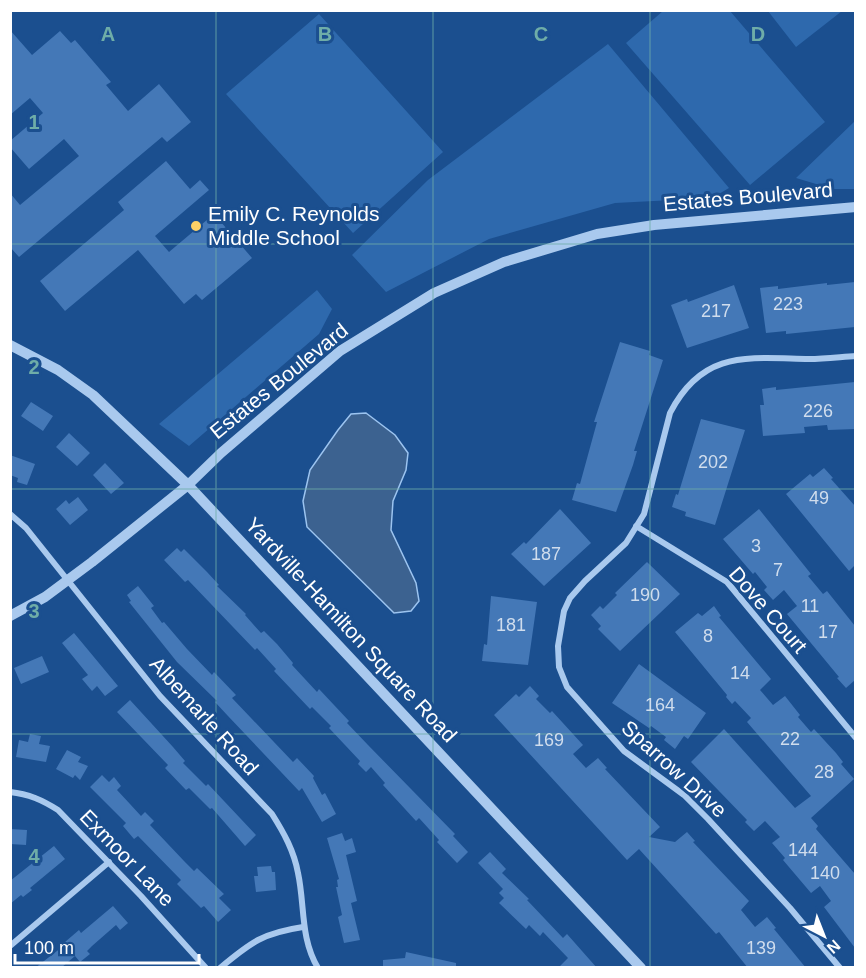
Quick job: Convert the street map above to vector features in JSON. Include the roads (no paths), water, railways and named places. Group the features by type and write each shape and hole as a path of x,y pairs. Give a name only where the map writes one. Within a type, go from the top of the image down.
{"street":[{"name":"Estates Boulevard","path":"10,616 45,597 188,485 221,453 340,351 434,293 504,262 597,234 654,225 855,207"},
{"name":"Yardville-Hamilton Square Road","path":"10,345 58,370 93,395 188,485 640,968"},
{"name":"Sparrow Drive","path":"840,968 790,908 684,795 624,752 576,697 564,680 557,662 560,626 570,598 626,543 644,514 670,413 678,399 697,378 722,363 739,358 855,356"},
{"name":"Albemarle Road","path":"10,514 26,528 160,696 272,814 293,852 298,873 303,927 308,946 318,968"},
{"name":"Dove Court","path":"636,526 727,582 855,738"},
{"name":"Exmoor Lane","path":"10,792 28,795 58,810 206,968"},
{"path":"10,946 109,862"},
{"path":"220,968 246,945 261,937 277,931 303,927"}],"place":[{"name":"Emily C. Reynolds Middle School","path":"196,226"}]}
